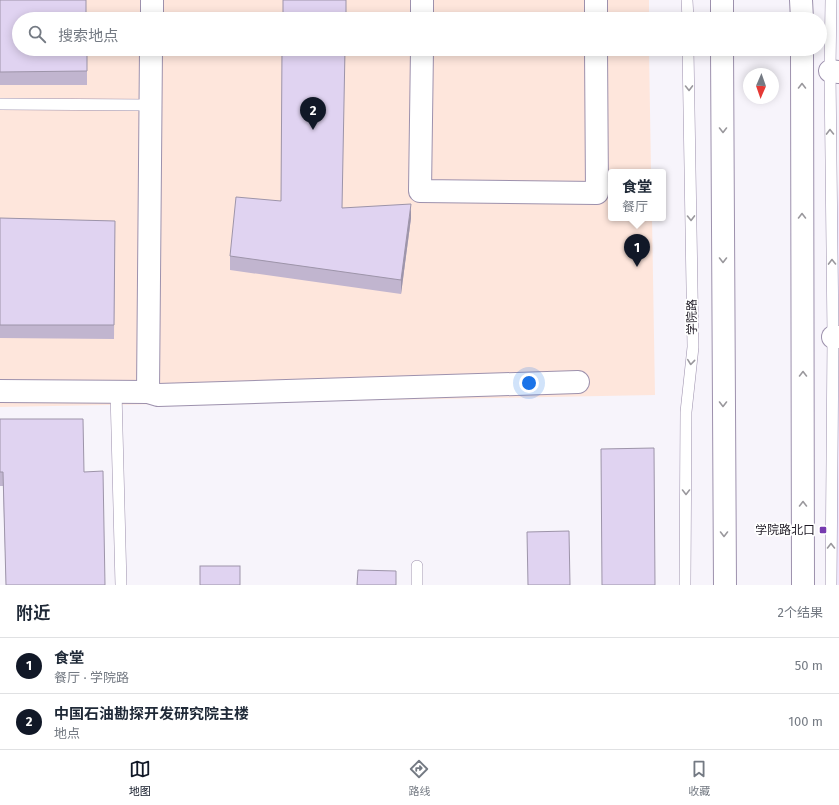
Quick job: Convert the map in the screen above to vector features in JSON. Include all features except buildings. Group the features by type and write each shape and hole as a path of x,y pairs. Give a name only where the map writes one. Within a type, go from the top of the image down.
{"street":[{"path":"152,0 152,12"},
{"path":"422,0 422,12"},
{"path":"596,0 596,12"},
{"path":"722,0 722,12"},
{"path":"801,0 802,12"},
{"path":"148,392 151,56"},
{"path":"422,56 420,191 597,193 596,56"},
{"path":"722,56 725,585"},
{"path":"802,56 804,585"},
{"path":"0,391 148,392 158,395 578,382"}],"lane":[{"path":"687,0 688,12"},
{"path":"831,0 834,72 836,337 831,585"},
{"name":"学院路","path":"685,585 686,412 693,347 688,56"},
{"path":"0,104 151,104"},
{"path":"116,392 121,585"},
{"path":"417,566 417,585"}],"shaded area":[{"path":"0,0 649,0 649,12 12,12 12,56 649,56 651,169 608,169 608,221 652,221 655,395 0,407"},
{"path":"839,181 839,585 831,585 833,337"}],"place":[{"name":"中国石油勘探开发研究院主楼","path":"313,130"},
{"name":"食堂","path":"637,267"},
{"name":"学院路北口","path":"823,530"}]}
